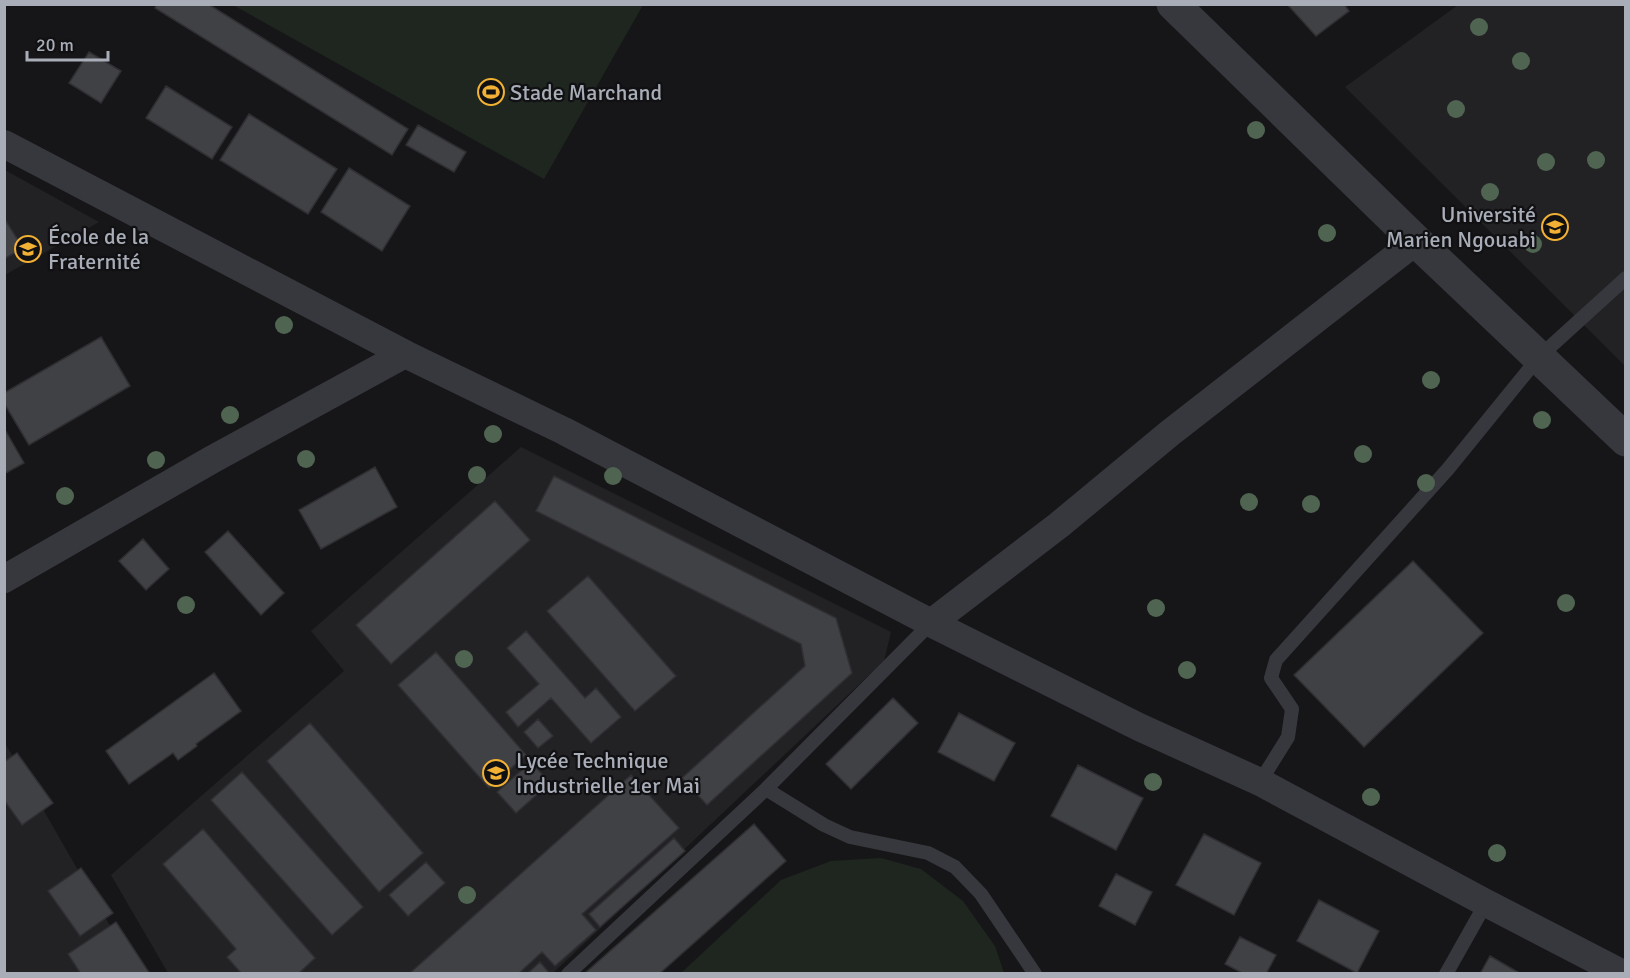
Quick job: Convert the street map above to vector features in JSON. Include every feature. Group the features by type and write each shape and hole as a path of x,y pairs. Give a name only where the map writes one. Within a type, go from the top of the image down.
{"street":[{"path":"1173,4 1416,241 1626,440"},
{"path":"4,144 405,354 574,436 931,623 1139,727 1260,782 1623,974"},
{"path":"931,623 1059,525 1170,433 1416,241"},
{"path":"4,579 213,459 405,354"}],"lane":[{"path":"1260,782 1288,737 1292,709 1271,678 1276,660 1449,469 1539,357 1626,278"},
{"path":"568,974 766,789 931,623"},
{"path":"766,789 824,825 850,837 928,853 955,867 981,894 1035,974"},
{"path":"1446,974 1485,903"}],"shaded area":[{"name":"Stade Marchand","path":"233,5 643,5 544,179"},
{"name":"Université Marien Ngouabi","path":"1458,5 1625,5 1625,366 1345,87"},
{"name":"École de la Fraternité","path":"5,170 99,222 5,275"},
{"name":"Lycée Technique Industrielle 1er Mai","path":"521,447 891,632 884,661 553,973 168,973 111,875 344,671 311,631"},
{"path":"5,743 137,973 5,973"},
{"path":"881,858 921,869 963,901 995,946 1004,973 681,973 781,880 831,861"}],"building":[{"path":"157,4 208,4 408,129 392,155 155,8"},
{"path":"1287,4 1344,4 1349,11 1316,36"},
{"path":"89,52 121,71 101,103 69,83"},
{"path":"166,86 232,127 212,159 146,118"},
{"path":"249,114 337,169 308,214 220,160"},
{"path":"418,125 466,152 454,172 406,145"},
{"path":"349,168 410,206 382,251 321,212"},
{"path":"4,218 23,248 4,259"},
{"path":"101,337 130,386 29,445 4,403 4,393"},
{"path":"4,428 24,463 4,474"},
{"path":"375,467 397,507 321,549 299,510"},
{"path":"554,476 836,618 852,673 707,805 682,778 805,666 801,644 536,511"},
{"path":"495,501 530,540 391,664 356,625"},
{"path":"228,531 284,593 261,615 205,552"},
{"path":"143,539 169,569 146,590 119,561"},
{"path":"1413,561 1483,633 1364,747 1294,675"},
{"path":"588,576 676,676 635,711 547,611"},
{"path":"526,631 585,698 596,688 621,717 591,743 551,698 518,727 506,712 539,684 507,648"},
{"path":"436,652 526,755 489,788 398,685"},
{"path":"214,673 241,711 178,760 173,753 129,784 106,751"},
{"path":"893,698 918,723 851,789 826,764"},
{"path":"959,713 1015,743 994,781 938,752"},
{"path":"538,719 553,736 538,748 524,732"},
{"path":"310,723 423,853 379,892 267,761"},
{"path":"17,753 53,803 22,825 4,800 4,762"},
{"path":"531,762 550,783 516,813 497,792"},
{"path":"1078,765 1143,798 1116,850 1051,816"},
{"path":"242,772 363,907 332,935 211,800"},
{"path":"631,775 679,828 582,914 596,930 555,966 542,952 518,974 409,974"},
{"path":"754,824 786,861 659,974 584,974"},
{"path":"203,829 315,958 298,974 242,974 227,957 236,949 163,864"},
{"path":"1204,834 1261,863 1234,915 1176,885"},
{"path":"674,838 685,851 600,927 589,914"},
{"path":"426,862 445,883 408,916 389,895"},
{"path":"81,868 113,913 80,936 48,891"},
{"path":"1116,874 1152,892 1135,925 1099,906"},
{"path":"1319,900 1379,931 1357,973 1297,941"},
{"path":"116,922 150,974 81,974 68,954"},
{"path":"1240,937 1276,955 1266,974 1244,974 1225,964"},
{"path":"1490,956 1521,974 1480,974"},
{"path":"540,962 550,974 527,974"}],"place":[{"name":"Stade Marchand","path":"491,92"},
{"name":"Université Marien Ngouabi","path":"1555,227"},
{"name":"École de la Fraternité","path":"28,249"},
{"name":"Lycée Technique Industrielle 1er Mai","path":"496,773"}]}
